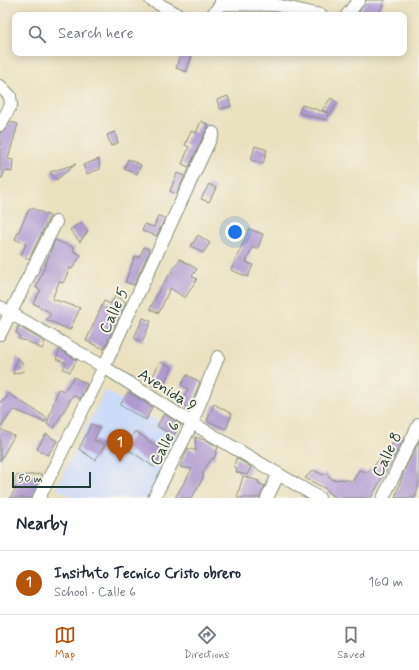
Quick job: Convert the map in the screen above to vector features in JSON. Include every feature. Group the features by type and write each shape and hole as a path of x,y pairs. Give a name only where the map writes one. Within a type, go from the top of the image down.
{"street":[{"path":"151,0 173,12"},
{"path":"349,12 359,0"},
{"path":"214,12 221,2 277,2 311,12"},
{"path":"0,86 10,96 11,105 0,125"},
{"name":"Calle 5","path":"39,498 104,367 213,133"},
{"path":"0,334 56,222"},
{"name":"Avenida 9","path":"0,307 104,367 192,423 319,498"},
{"name":"Calle 6","path":"154,498 192,423 218,357"},
{"name":"Calle 8","path":"383,498 419,424"},
{"path":"267,498 278,475"}],"shaded area":[{"path":"105,390 184,437 151,498 74,498 56,488"}],"building":[{"path":"366,0 385,0 379,12 359,12"},
{"path":"180,56 192,56 186,72 176,68"},
{"path":"228,96 231,106 220,109 217,100"},
{"path":"331,98 338,103 330,115 328,114 326,120 299,113 302,105 328,113 322,110"},
{"path":"201,121 209,125 189,167 182,164 189,147 185,145 191,131 196,133"},
{"path":"10,122 18,124 8,159 13,160 12,172 5,170 2,178 0,178 0,132 4,131"},
{"path":"115,132 118,143 111,146 107,135"},
{"path":"255,146 267,150 263,164 251,160"},
{"path":"99,159 100,169 87,174 83,165"},
{"path":"128,159 141,165 137,174 124,169"},
{"path":"76,164 56,180 50,172"},
{"path":"177,173 185,176 176,194 170,191"},
{"path":"209,184 216,188 209,202 201,199"},
{"path":"32,208 50,216 29,259 21,255 26,244 15,239 28,211"},
{"path":"158,216 165,218 157,236 142,231 145,224 154,227"},
{"path":"81,222 88,231 80,242 70,230"},
{"path":"249,229 263,234 258,248 252,248 246,262 253,265 248,277 231,270"},
{"path":"198,235 210,243 203,253 191,246"},
{"path":"55,240 75,248 73,251 81,255 72,269 70,268 63,283 59,282 52,299 80,308 70,330 47,320 51,313 33,303 41,290 36,288"},
{"path":"144,247 150,250 134,285 125,282 135,256 139,258"},
{"path":"180,259 197,269 192,276 197,279 185,298 170,288 159,313 150,309 159,290"},
{"path":"115,296 126,302 104,349 86,341 104,301 111,304"},
{"path":"143,318 151,321 142,342 134,338"},
{"path":"18,326 45,342 42,349 27,341 18,339 20,335 16,333"},
{"path":"60,350 77,360 70,372 63,369 66,363 56,359"},
{"path":"17,357 23,364 24,371 13,374"},
{"path":"160,362 172,367 161,390 149,384"},
{"path":"187,375 200,382 190,409 180,403 188,389 181,385"},
{"path":"74,377 87,384 80,399 73,395 54,428 47,424 58,389 64,391"},
{"path":"128,392 152,407 146,420 120,405"},
{"path":"8,393 47,418 45,422 15,410 10,414 0,428 0,402 6,399"},
{"path":"214,404 232,414 226,429 207,421"},
{"path":"164,414 181,425 173,436 157,426"},
{"path":"91,424 100,428 94,440 105,445 95,460 79,449"},
{"path":"0,429 14,436 0,461"},
{"path":"135,431 163,451 154,467 126,448"},
{"path":"46,434 57,441 48,455 37,449"},
{"path":"398,435 404,438 371,498 337,498 327,492 328,490 305,478 313,470 323,475 325,472 333,480 342,479 353,481 359,470 368,472 389,449"},
{"path":"195,437 208,441 218,447 214,459 212,458 202,474 204,475 191,498 175,498 192,469 180,467 188,448 196,451"},
{"path":"419,441 419,485 415,498 395,498 404,471"},
{"path":"236,458 251,467 247,475 236,472 237,469 234,466"},
{"path":"42,474 32,498 10,498 16,488 13,487 16,476"},
{"path":"243,476 259,481 258,483 265,486 260,498 237,498"}],"place":[{"name":"Insituto Tecnico Cristo obrero","path":"120,462"}]}
